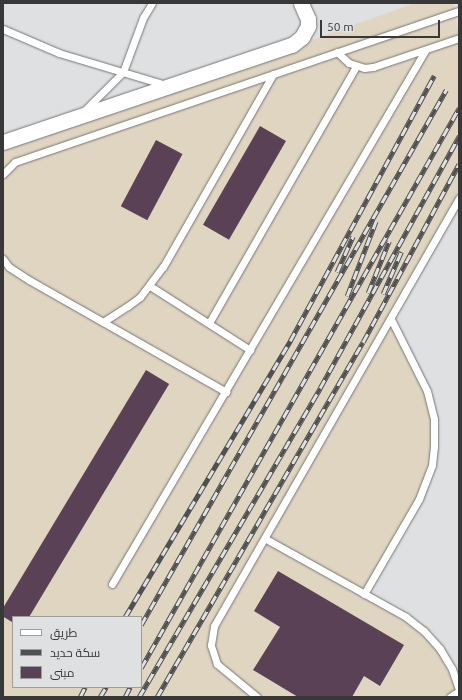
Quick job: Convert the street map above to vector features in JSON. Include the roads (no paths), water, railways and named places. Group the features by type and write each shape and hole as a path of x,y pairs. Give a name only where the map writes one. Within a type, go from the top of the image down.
{"street":[{"path":"3,142 298,42 306,32 308,26 308,19 301,3"}],"lane":[{"path":"78,117 123,72 143,18 152,3"},
{"path":"3,174 15,162 459,11"},
{"path":"3,29 58,53 170,86"},
{"path":"336,52 349,63 356,66 372,67 458,39 459,47"},
{"path":"112,584 226,392 424,51"},
{"path":"209,323 356,66"},
{"path":"103,322 128,306 150,286 163,267 273,74"},
{"path":"257,697 223,671 212,655 211,645 214,626 266,539 459,198"},
{"path":"3,259 9,267 29,280 226,392"},
{"path":"150,286 250,350"},
{"path":"364,594 420,499 432,465 434,447 434,419 427,391 391,319"},
{"path":"266,539 406,617 424,631 440,649 452,669 459,690 450,697"}],"railway":[{"path":"126,616 290,341 434,76"},
{"path":"142,623 446,90"},
{"path":"142,666 459,108"},
{"path":"139,697 320,388 459,136"},
{"path":"157,697 363,342 459,164"},
{"path":"347,296 376,221"},
{"path":"337,272 353,236"},
{"path":"368,293 389,241"},
{"path":"383,294 401,252"},
{"path":"80,697 84,688"},
{"path":"100,697 105,688"},
{"path":"125,697 130,688"}]}
